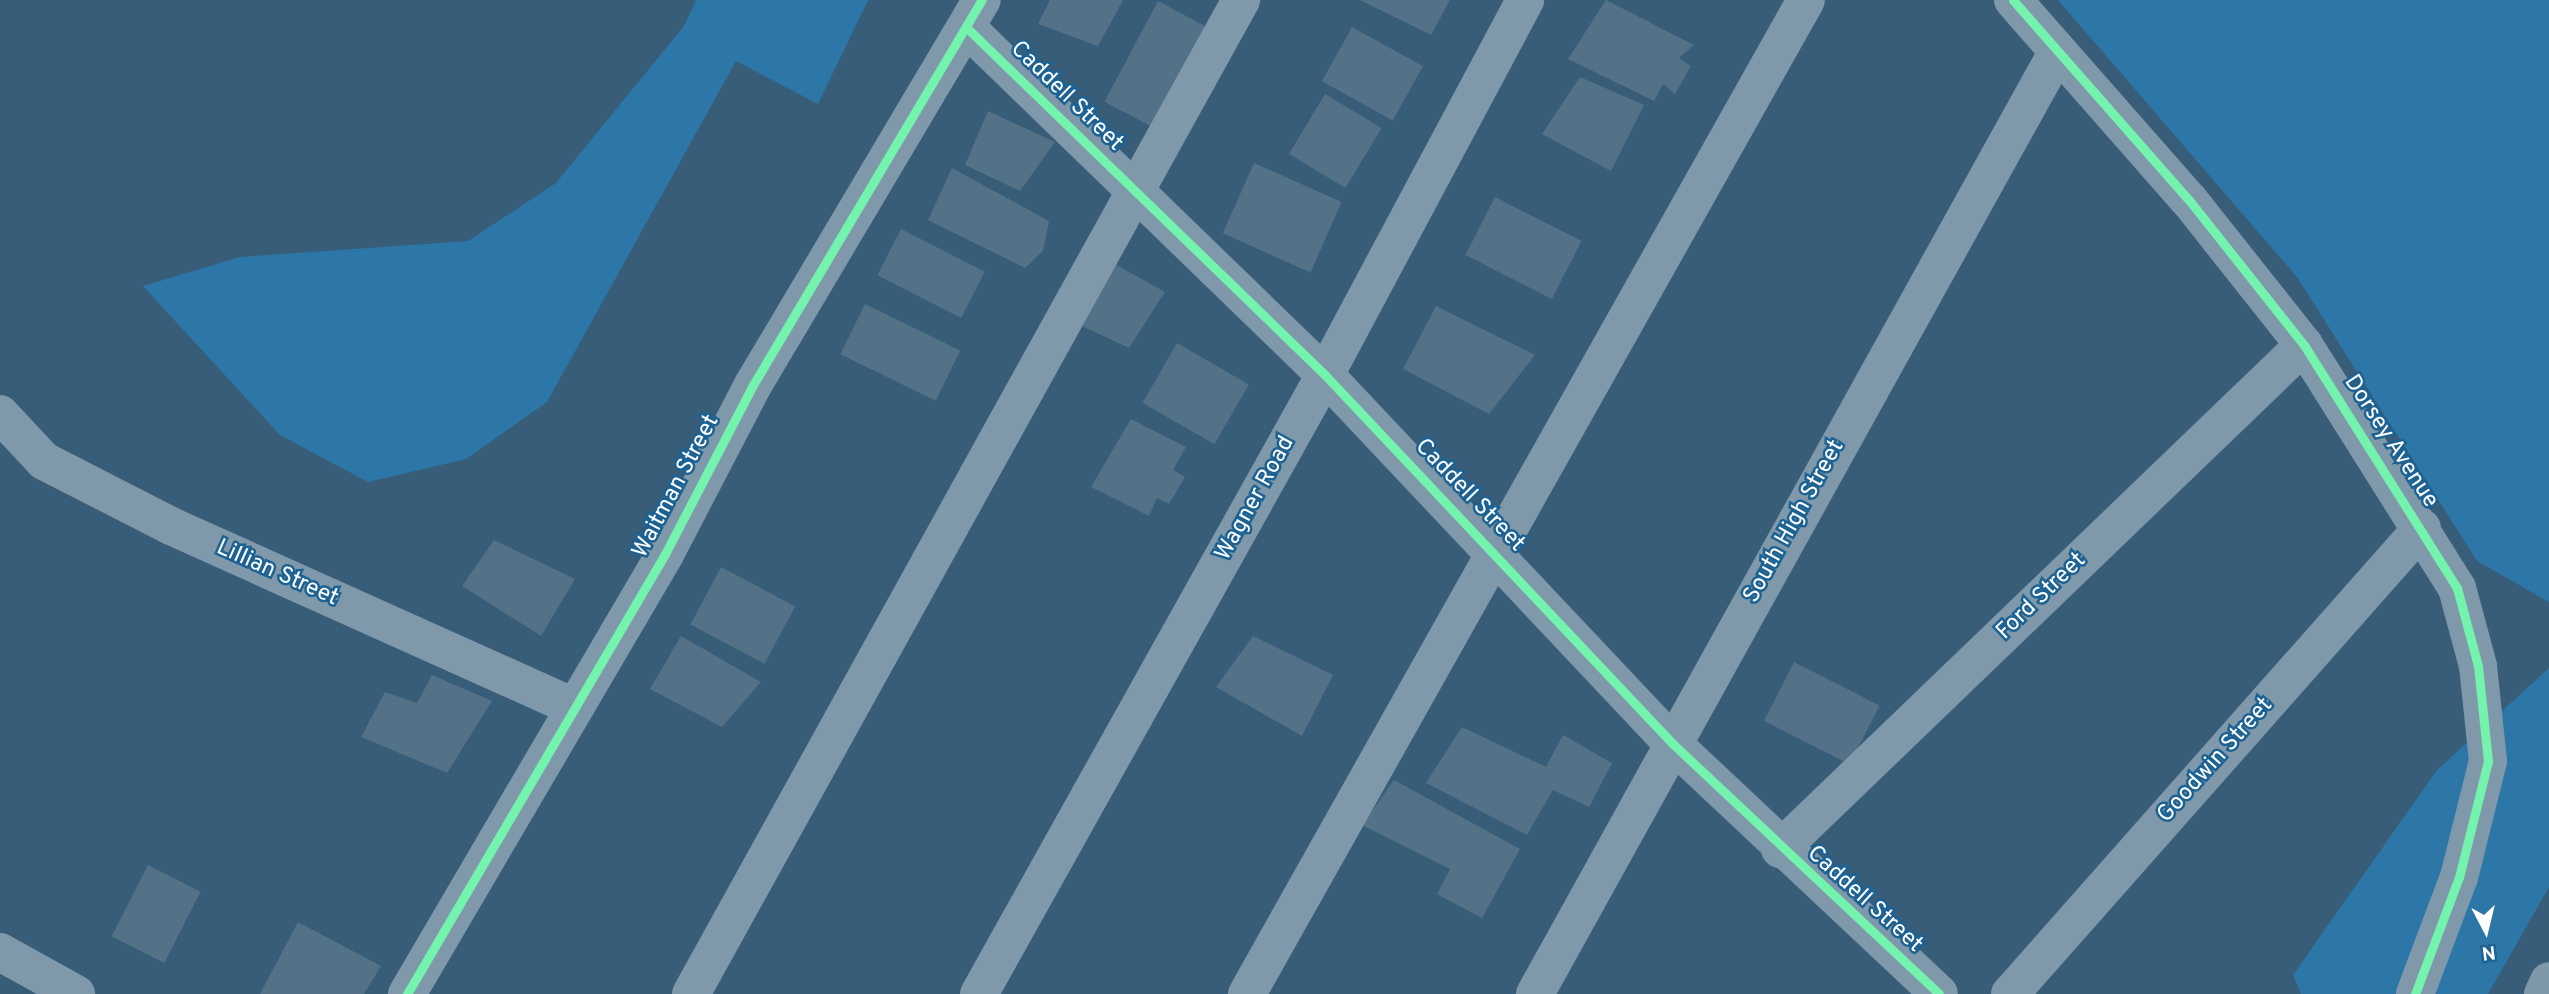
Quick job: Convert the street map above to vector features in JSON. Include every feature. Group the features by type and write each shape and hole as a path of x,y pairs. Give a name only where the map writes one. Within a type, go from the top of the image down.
{"main road":[{"path":"2543,994 2549,981"}],"street":[{"path":"691,994 1132,188 1241,0"},
{"name":"Wagner Road","path":"978,994 1325,375 1525,0"},
{"path":"1247,994 1500,555 1807,0"},
{"name":"Dorsey Avenue","path":"2013,0 2304,345 2422,528 2457,588 2478,666 2488,761 2459,877 2415,994"},
{"name":"Caddell Street","path":"975,14 1132,188 1325,375 1500,555 1672,743 1780,849 1939,994"},
{"name":"Waitman Street","path":"408,994 572,706 665,554 753,385 975,14"},
{"name":"South High Street","path":"1535,994 2058,51"},
{"name":"Ford Street","path":"1780,849 2304,345"},
{"name":"Lillian Street","path":"0,414 44,461 171,526 572,706"},
{"name":"Goodwin Street","path":"2010,994 2422,528"},
{"path":"0,952 76,994"}],"shaded area":[{"path":"696,0 868,0 818,104 736,61 547,402 466,459 368,482 280,435 143,286 240,257 468,241 556,183 684,26"},
{"path":"2058,0 2549,0 2549,602 2477,561 2297,277"},
{"path":"2549,668 2549,887 2488,994 2301,994 2293,975 2437,770"}],"building":[{"path":"1050,0 1123,0 1098,46 1038,24"},
{"path":"1360,0 1450,0 1431,35"},
{"path":"1606,0 1694,45 1679,58 1691,66 1675,94 1663,84 1654,101 1568,59"},
{"path":"1158,1 1212,30 1158,130 1104,102"},
{"path":"1352,27 1423,66 1393,120 1322,81"},
{"path":"1580,77 1644,105 1611,171 1542,134"},
{"path":"1325,94 1382,128 1346,188 1289,154"},
{"path":"988,111 1055,142 1020,191 965,165"},
{"path":"1254,163 1342,202 1310,272 1223,233"},
{"path":"952,168 1049,221 1043,251 1025,268 928,220"},
{"path":"1495,197 1581,241 1552,299 1465,255"},
{"path":"901,229 985,272 961,318 877,275"},
{"path":"1113,263 1165,292 1129,348 1082,326"},
{"path":"865,304 960,350 936,401 840,354"},
{"path":"1436,306 1535,355 1489,414 1403,369"},
{"path":"1177,343 1249,384 1214,444 1142,403"},
{"path":"1131,419 1186,447 1173,470 1185,477 1169,504 1157,498 1149,516 1091,487"},
{"path":"494,540 575,579 541,636 462,586"},
{"path":"721,567 795,606 765,664 690,624"},
{"path":"681,636 761,682 722,727 650,689"},
{"path":"1253,636 1333,675 1302,736 1216,687"},
{"path":"1794,662 1880,706 1850,764 1764,721"},
{"path":"432,675 492,701 447,773 361,737 385,692 417,703"},
{"path":"1462,727 1546,767 1563,735 1612,763 1589,807 1553,790 1527,835 1426,783"},
{"path":"1394,780 1520,849 1482,918 1437,894 1450,869 1362,825"},
{"path":"148,865 201,892 164,963 112,936"},
{"path":"298,922 381,966 364,994 260,994"}],"cycle path":[{"path":"407,994 665,554 753,385 982,0"},
{"path":"2013,0 2189,200 2304,345 2457,588 2478,666 2488,761 2459,877 2415,994"},
{"path":"967,28 1325,375 1672,743 1939,994"}]}
